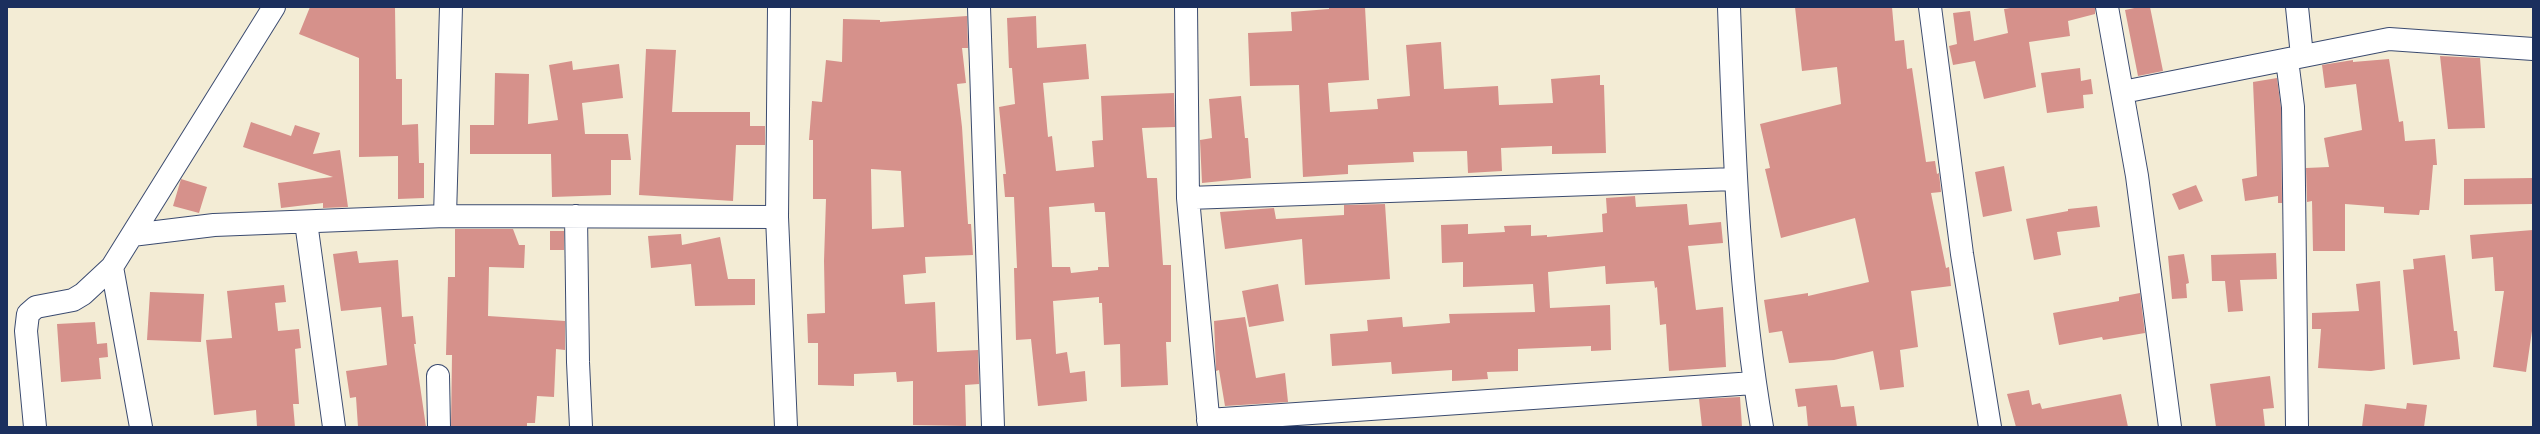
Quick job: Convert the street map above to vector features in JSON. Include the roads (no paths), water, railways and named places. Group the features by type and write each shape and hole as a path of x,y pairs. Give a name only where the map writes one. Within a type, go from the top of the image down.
{"street":[{"path":"35,427 26,331 28,314 36,307 73,300 83,294 112,267 274,7"},
{"path":"445,216 451,7"},
{"path":"778,7 777,217 786,427"},
{"path":"979,7 992,427"},
{"path":"1186,7 1188,198 1208,424 1754,383"},
{"path":"1729,7 1735,179 1754,383 1762,427"},
{"path":"1930,7 1961,247 1990,427"},
{"path":"2107,7 2123,92 2150,264 2170,427"},
{"path":"2297,7 2293,107 2297,427"},
{"path":"2123,92 2389,39 2533,49"},
{"path":"1188,198 1735,179"},
{"path":"132,235 214,225 445,216 777,217"},
{"path":"576,216 578,362 581,427"},
{"path":"306,222 334,427"},
{"path":"112,267 141,427"},
{"path":"438,376 439,427"}]}
